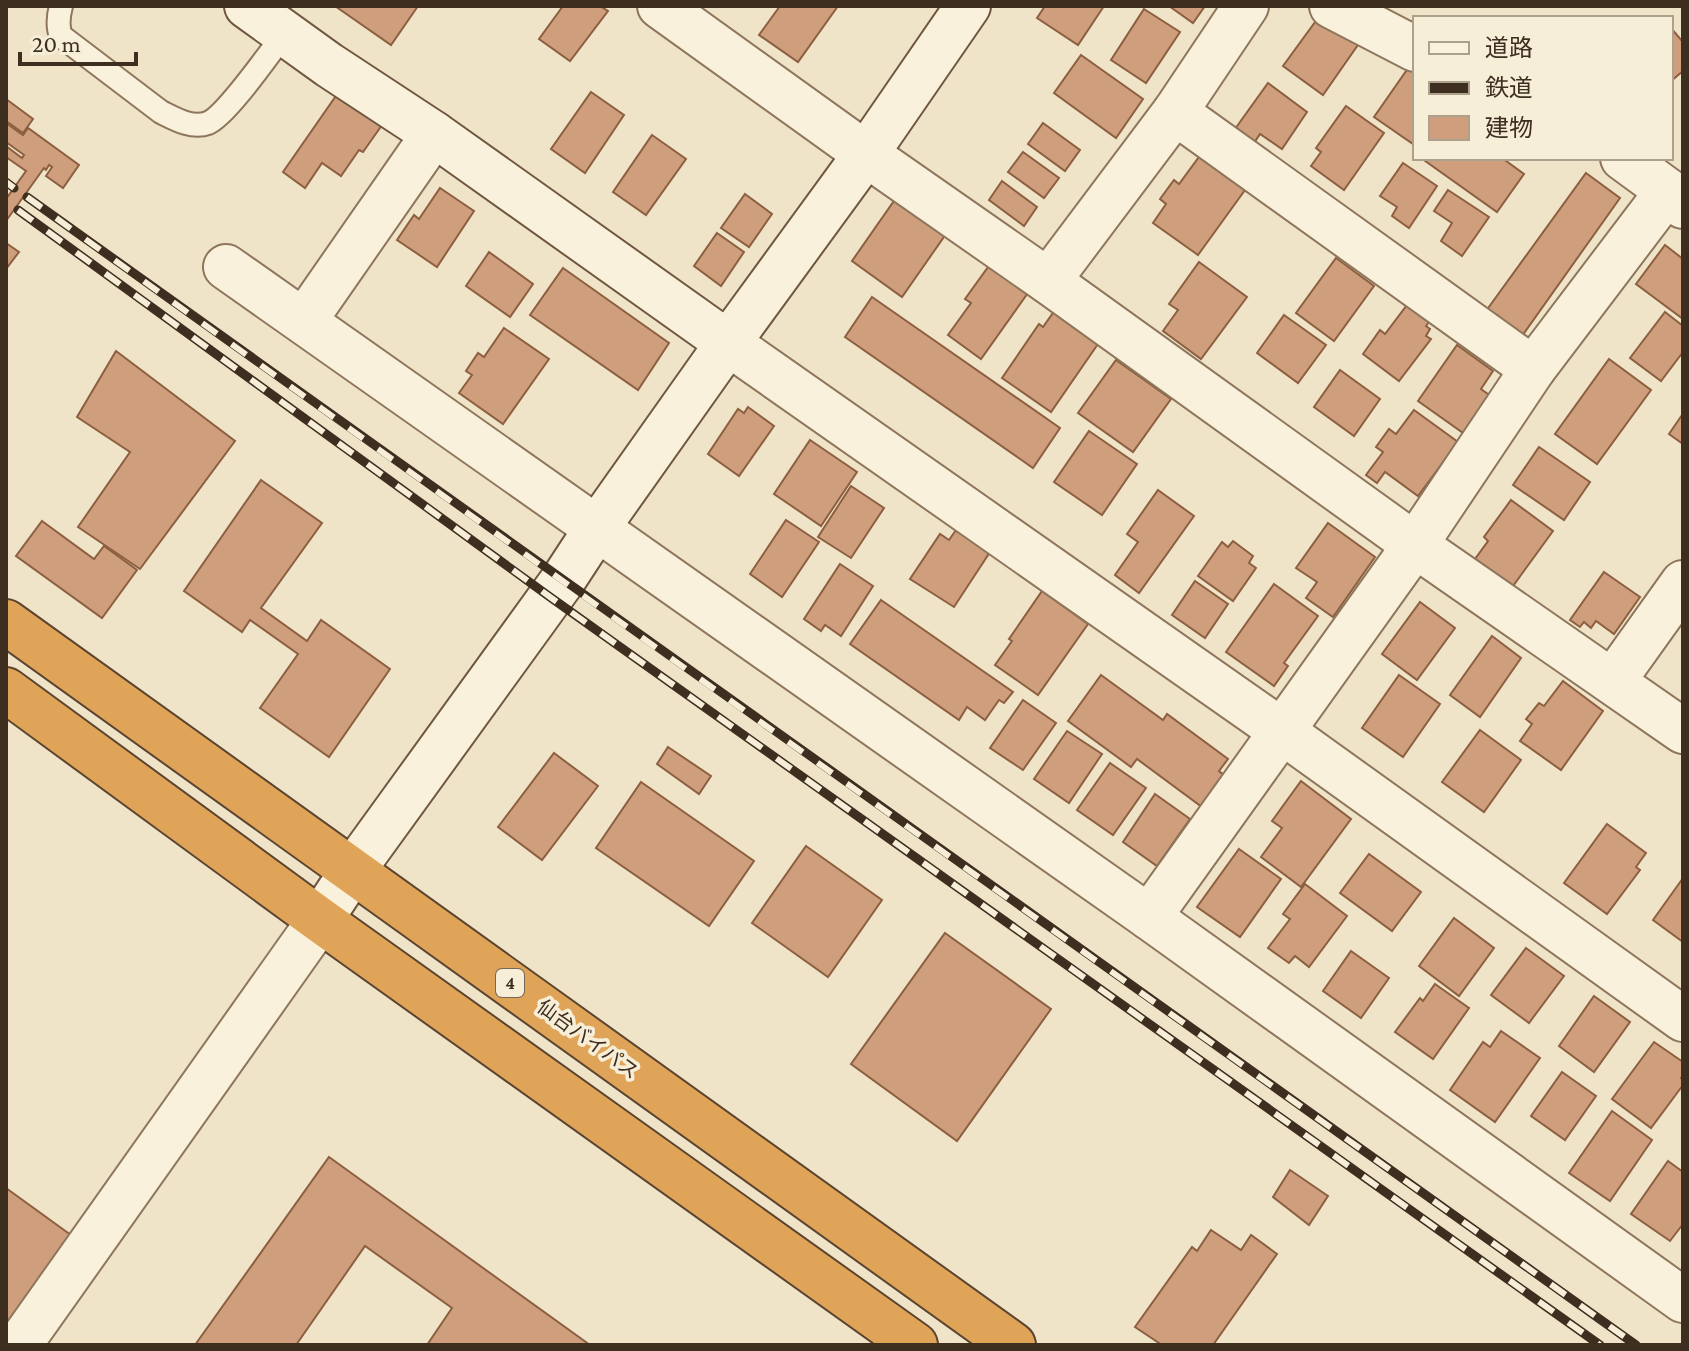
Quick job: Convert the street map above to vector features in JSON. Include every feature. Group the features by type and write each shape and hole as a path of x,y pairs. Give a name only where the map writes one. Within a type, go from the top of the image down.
{"highway":[{"name":"仙台バイパス","path":"6,622 1013,1345"},
{"path":"6,690 320,920 915,1345"}],"street":[{"path":"247,6 434,134 1283,732 1683,1019"},
{"path":"660,6 1415,545 1683,731"},
{"path":"19,1345 968,6"},
{"path":"1048,281 1175,112 1246,6"},
{"path":"1332,6 1413,48"},
{"path":"1175,112 1533,369"},
{"path":"304,321 434,134"},
{"path":"1149,917 1415,545 1533,369 1676,198 1626,160"},
{"path":"226,267 1678,1285"},
{"path":"1613,681 1683,583"}],"lane":[{"path":"61,6 58,29 61,36 161,112 191,124 210,122 227,107 285,33"}],"building":[{"path":"335,6 418,6 391,45"},
{"path":"563,6 600,6 608,11 570,61 539,39"},
{"path":"780,6 838,6 798,62 759,35"},
{"path":"1045,6 1104,6 1078,45 1037,18"},
{"path":"1169,6 1205,6 1193,23"},
{"path":"1144,9 1180,32 1146,83 1111,60"},
{"path":"1321,14 1360,42 1323,95 1283,66"},
{"path":"1673,30 1683,42 1683,71 1673,79"},
{"path":"1081,55 1143,99 1116,138 1054,93"},
{"path":"1411,64 1413,144 1374,117"},
{"path":"1268,83 1307,112 1282,149 1260,134 1254,143 1235,129"},
{"path":"591,92 624,115 585,173 551,149"},
{"path":"338,93 382,125 341,176 322,163 305,188 283,172"},
{"path":"6,99 33,119 23,133 6,121"},
{"path":"1346,106 1384,133 1344,190 1311,166 1321,152 1316,148"},
{"path":"6,123 23,135 28,128 79,165 63,188 46,176 52,167 44,168 6,221 6,199 26,171 6,157 6,146 22,158 24,155 6,142"},
{"path":"1043,123 1080,150 1065,171 1028,144"},
{"path":"652,135 686,159 646,215 613,192"},
{"path":"1023,152 1059,178 1044,198 1008,172"},
{"path":"1199,157 1245,190 1198,255 1153,223 1166,204 1160,199 1174,180 1179,184"},
{"path":"1424,160 1505,160 1524,174 1497,212"},
{"path":"1403,163 1437,186 1409,228 1392,216 1397,207 1380,196"},
{"path":"1586,173 1620,198 1522,336 1486,311"},
{"path":"1002,181 1037,207 1024,226 989,200"},
{"path":"440,188 474,211 437,267 397,240 414,215 419,219"},
{"path":"903,188 953,224 902,297 852,261"},
{"path":"1448,190 1489,217 1462,256 1441,241 1452,223 1434,211"},
{"path":"745,194 772,214 749,247 721,228"},
{"path":"717,233 744,252 721,286 694,266"},
{"path":"6,243 19,252 6,269"},
{"path":"1665,245 1683,259 1683,319 1636,284"},
{"path":"489,252 533,284 510,317 466,286"},
{"path":"1336,258 1374,286 1334,341 1296,313"},
{"path":"1199,262 1247,297 1201,359 1163,331 1178,310 1169,304"},
{"path":"991,263 1030,290 981,359 948,335 971,303 965,299"},
{"path":"563,268 669,343 638,390 530,315"},
{"path":"872,297 1060,428 1033,468 845,337"},
{"path":"1407,305 1429,322 1426,326 1430,329 1426,336 1431,339 1399,381 1363,354 1380,330 1385,334"},
{"path":"1055,310 1100,341 1051,412 1002,378 1039,324 1043,327"},
{"path":"1665,312 1683,326 1683,352 1661,381 1630,358"},
{"path":"1284,315 1326,345 1298,383 1257,353"},
{"path":"504,328 549,359 503,424 459,393 472,375 466,371 478,353 484,357"},
{"path":"1457,345 1493,371 1481,389 1492,397 1466,435 1418,401"},
{"path":"116,351 235,441 140,569 78,527 130,452 77,417"},
{"path":"1609,359 1651,390 1597,464 1555,434"},
{"path":"1116,360 1171,399 1133,452 1078,413"},
{"path":"1340,370 1380,399 1354,436 1314,407"},
{"path":"748,407 774,426 739,476 708,454 738,409 744,413"},
{"path":"1414,410 1458,442 1418,496 1385,472 1377,483 1366,475 1383,452 1376,447 1389,429 1396,434"},
{"path":"1683,416 1683,444 1669,434"},
{"path":"1089,431 1137,464 1102,515 1054,482"},
{"path":"810,440 857,472 821,526 774,494"},
{"path":"1539,447 1590,482 1564,520 1513,485"},
{"path":"261,480 322,523 261,608 307,641 321,620 390,669 329,757 260,708 298,654 250,620 242,632 184,591"},
{"path":"851,486 884,508 851,558 818,537"},
{"path":"1158,490 1194,516 1139,593 1115,575 1138,542 1127,534"},
{"path":"1511,500 1553,531 1513,586 1475,559 1488,541 1484,537"},
{"path":"786,520 819,542 782,597 750,574"},
{"path":"42,521 94,559 104,546 137,570 102,618 16,556"},
{"path":"1328,523 1375,557 1333,617 1306,598 1317,582 1296,568"},
{"path":"956,530 990,552 954,607 910,579 940,534 949,540"},
{"path":"1233,541 1253,556 1249,563 1256,568 1233,601 1198,576 1222,542 1228,547"},
{"path":"840,564 873,586 841,636 825,625 821,631 804,619"},
{"path":"1604,572 1640,597 1614,634 1596,621 1591,628 1584,622 1580,627 1570,620"},
{"path":"1195,581 1228,604 1205,638 1172,615"},
{"path":"1274,584 1318,616 1284,663 1288,666 1274,686 1226,652"},
{"path":"1042,591 1088,624 1038,695 995,665"},
{"path":"881,600 1013,692 1004,703 999,700 985,720 967,707 959,720 850,644"},
{"path":"1420,602 1455,628 1417,680 1382,654"},
{"path":"1492,636 1521,658 1480,717 1450,695"},
{"path":"1101,675 1163,720 1167,714 1228,759 1219,771 1225,776 1202,807 1137,759 1131,767 1068,721"},
{"path":"1399,675 1440,704 1403,757 1362,728"},
{"path":"1563,681 1603,711 1561,770 1520,741 1532,724 1526,719 1539,703 1544,706"},
{"path":"1023,700 1056,723 1023,770 990,748"},
{"path":"1480,730 1521,760 1484,812 1442,782"},
{"path":"1067,731 1102,754 1069,803 1034,779"},
{"path":"668,747 711,776 699,794 657,764"},
{"path":"554,753 598,786 542,860 498,827"},
{"path":"1110,763 1146,788 1113,835 1077,810"},
{"path":"1301,781 1351,819 1301,887 1261,857 1282,828 1272,821"},
{"path":"641,782 754,861 709,926 596,848"},
{"path":"1155,794 1190,819 1157,866 1123,842"},
{"path":"1607,824 1646,853 1636,867 1640,870 1607,914 1564,883"},
{"path":"806,846 882,900 828,977 752,923"},
{"path":"1239,849 1281,879 1240,937 1197,907"},
{"path":"1369,854 1421,892 1392,931 1340,893"},
{"path":"1683,878 1683,942 1653,920"},
{"path":"1305,884 1347,916 1309,967 1295,956 1289,963 1268,948 1290,919 1283,914"},
{"path":"1454,918 1494,948 1459,996 1419,966"},
{"path":"945,933 1051,1009 957,1141 851,1064"},
{"path":"1526,948 1564,976 1529,1023 1491,995"},
{"path":"1351,951 1389,978 1361,1018 1323,991"},
{"path":"1435,984 1469,1008 1433,1059 1395,1032 1420,998 1423,1001"},
{"path":"1594,996 1630,1022 1594,1072 1559,1046"},
{"path":"1501,1031 1540,1058 1495,1122 1450,1090 1483,1042 1490,1047"},
{"path":"1654,1042 1683,1062 1683,1085 1651,1128 1612,1099"},
{"path":"1562,1072 1596,1096 1565,1140 1531,1116"},
{"path":"1612,1111 1652,1140 1610,1201 1569,1173"},
{"path":"329,1157 590,1345 427,1345 452,1308 365,1246 296,1345 195,1345"},
{"path":"1668,1161 1683,1172 1683,1224 1670,1241 1631,1214"},
{"path":"1290,1170 1328,1196 1309,1225 1273,1197"},
{"path":"6,1188 75,1238 6,1334"},
{"path":"1211,1230 1241,1250 1251,1235 1277,1254 1213,1345 1162,1345 1135,1327 1192,1247 1197,1251"}],"railway":[{"path":"6,182 14,188"},
{"path":"27,197 1636,1345"},
{"path":"18,210 550,597 1600,1345"}]}
